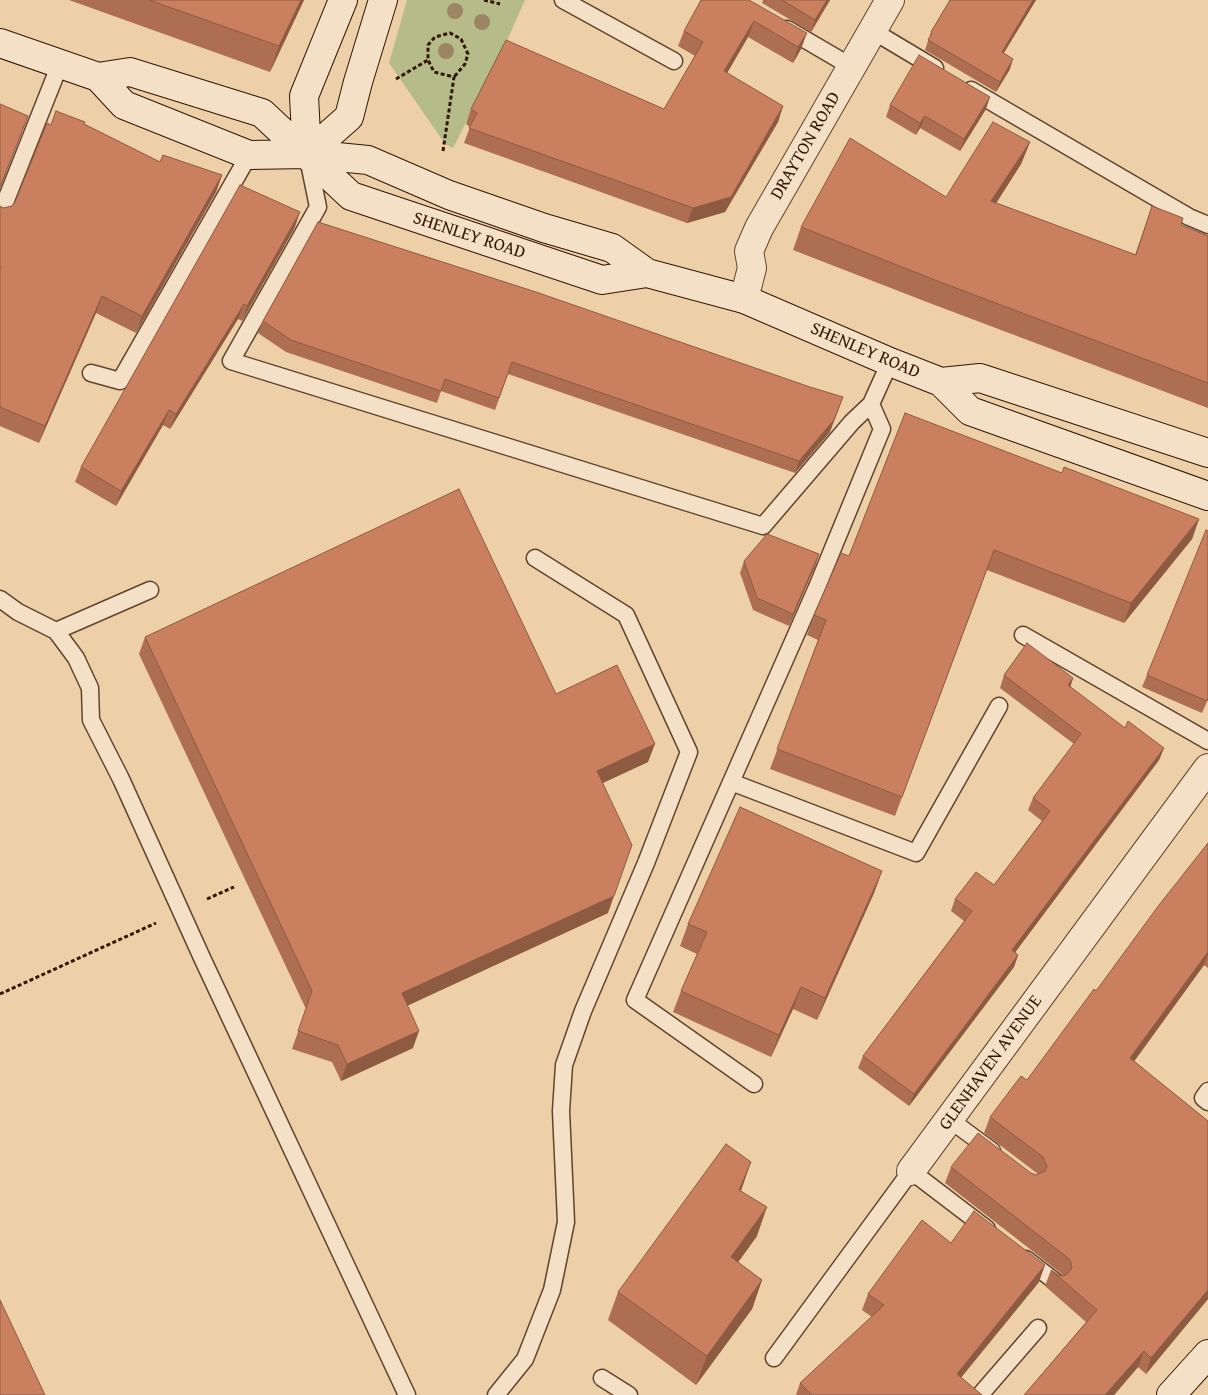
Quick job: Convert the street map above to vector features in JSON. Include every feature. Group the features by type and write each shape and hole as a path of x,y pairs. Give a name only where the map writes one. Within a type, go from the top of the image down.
{"main road":[{"path":"307,154 304,96 343,0"},
{"path":"307,154 349,117 383,0"},
{"name":"DRAYTON ROAD","path":"744,299 752,268 749,251 759,228 890,0"},
{"name":"SHENLEY ROAD","path":"0,43 98,77 130,72 262,113 351,196 602,280 648,273"},
{"name":"SHENLEY ROAD","path":"98,77 124,105 249,155 307,154 368,160 449,195 526,222 612,248 648,273 744,299 941,382 970,411 1208,496"},
{"name":"SHENLEY ROAD","path":"941,382 980,378 1208,453"},
{"name":"GLENHAVEN AVENUE","path":"911,1171 1208,768"},
{"path":"1171,1395 1208,1354"}],"lane":[{"path":"563,0 674,61"},
{"path":"770,19 852,67"},
{"path":"872,31 1188,218 1208,225"},
{"path":"0,215 60,64"},
{"path":"307,154 318,207 231,362 763,526 852,422 871,404 890,362"},
{"path":"91,373 120,381 249,155"},
{"path":"754,1084 635,1000 818,587 882,429 871,404"},
{"path":"496,1395 525,1359 552,1290 566,1222 561,1111 564,1065 583,1011 646,863 689,752 626,615 535,558"},
{"path":"56,631 150,590"},
{"path":"0,599 18,612 56,631 76,658 90,688 91,720 121,778 203,960 407,1395"},
{"path":"1023,635 1208,741"},
{"path":"731,782 916,853 999,706"},
{"path":"1208,1091 1202,1098 1208,1102"},
{"path":"949,1119 1001,1158"},
{"path":"911,1171 1056,1282"},
{"name":"GLENHAVEN AVENUE","path":"774,1358 911,1171"},
{"path":"980,1395 1038,1328"},
{"path":"602,1378 629,1395"}],"path":[{"path":"484,0 500,4"},
{"path":"443,151 454,77 465,64 468,54 461,39 450,33 435,37 428,45 428,60 434,72 454,77"},
{"path":"391,82 428,60"},
{"path":"202,902 234,887"},
{"path":"0,994 158,921"}],"green space":[{"path":"407,0 525,0 500,56 453,148 445,144 389,63"}],"building":[{"path":"149,0 301,0 279,46"},
{"path":"701,0 749,0 807,33 798,47 754,21 724,71 783,106 731,197 693,208 469,128 477,113 471,109 506,40 664,109 703,42 684,31"},
{"path":"782,0 827,0 815,20"},
{"path":"950,0 1033,0 1002,52 1013,59 1000,82 928,40"},
{"path":"919,55 990,97 964,139 925,116 920,123 890,105"},
{"path":"0,104 28,116 0,187"},
{"path":"56,111 85,122 84,124 160,162 163,155 222,175 142,316 102,296 45,426 0,407 0,206 3,208 12,206 15,202 47,123 51,125"},
{"path":"993,122 1030,142 991,201 1136,255 1152,206 1183,218 1181,225 1208,236 1208,383 940,282 801,227 850,138 946,197"},
{"path":"240,185 300,212 247,306 244,304 176,414 169,410 121,491 81,467"},
{"path":"318,222 536,292 843,397 834,420 799,461 512,362 499,398 445,379 441,391 291,340 263,321"},
{"path":"905,413 1062,473 1064,467 1199,519 1131,603 994,550 902,797 777,749 826,620 814,615 841,553 849,556"},
{"path":"459,489 556,694 617,665 655,744 597,771 632,845 614,896 402,993 419,1031 347,1064 338,1045 298,1031 312,991 145,637"},
{"path":"1206,530 1208,531 1207,701 1147,675"},
{"path":"767,534 819,554 793,614 757,598 744,561"},
{"path":"1027,643 1073,678 1068,685 1125,728 1128,721 1164,748 1012,950 1018,955 914,1094 863,1056 972,911 955,899 976,872 994,885 1050,811 1033,798 1081,734 1004,675"},
{"path":"740,807 882,871 825,998 801,987 779,1035 681,991 707,932 688,924"},
{"path":"1208,843 1208,952 1130,1058 1208,1121 1208,1290 1151,1358 1144,1351 1105,1395 1024,1395 1097,1310 1051,1270 1060,1276 1066,1275 1072,1268 1068,1258 951,1167 978,1133 1031,1173 1036,1175 1045,1171 1047,1166 1043,1157 990,1117 1021,1076 1027,1080 1094,989 1096,991 1159,905"},
{"path":"726,1144 751,1162 739,1190 767,1207 731,1257 762,1280 707,1356 618,1292"},
{"path":"974,1211 1045,1265 957,1374 982,1395 812,1395 800,1383 884,1305 868,1294 922,1220 951,1243"},
{"path":"0,1300 45,1395 0,1395"}]}
